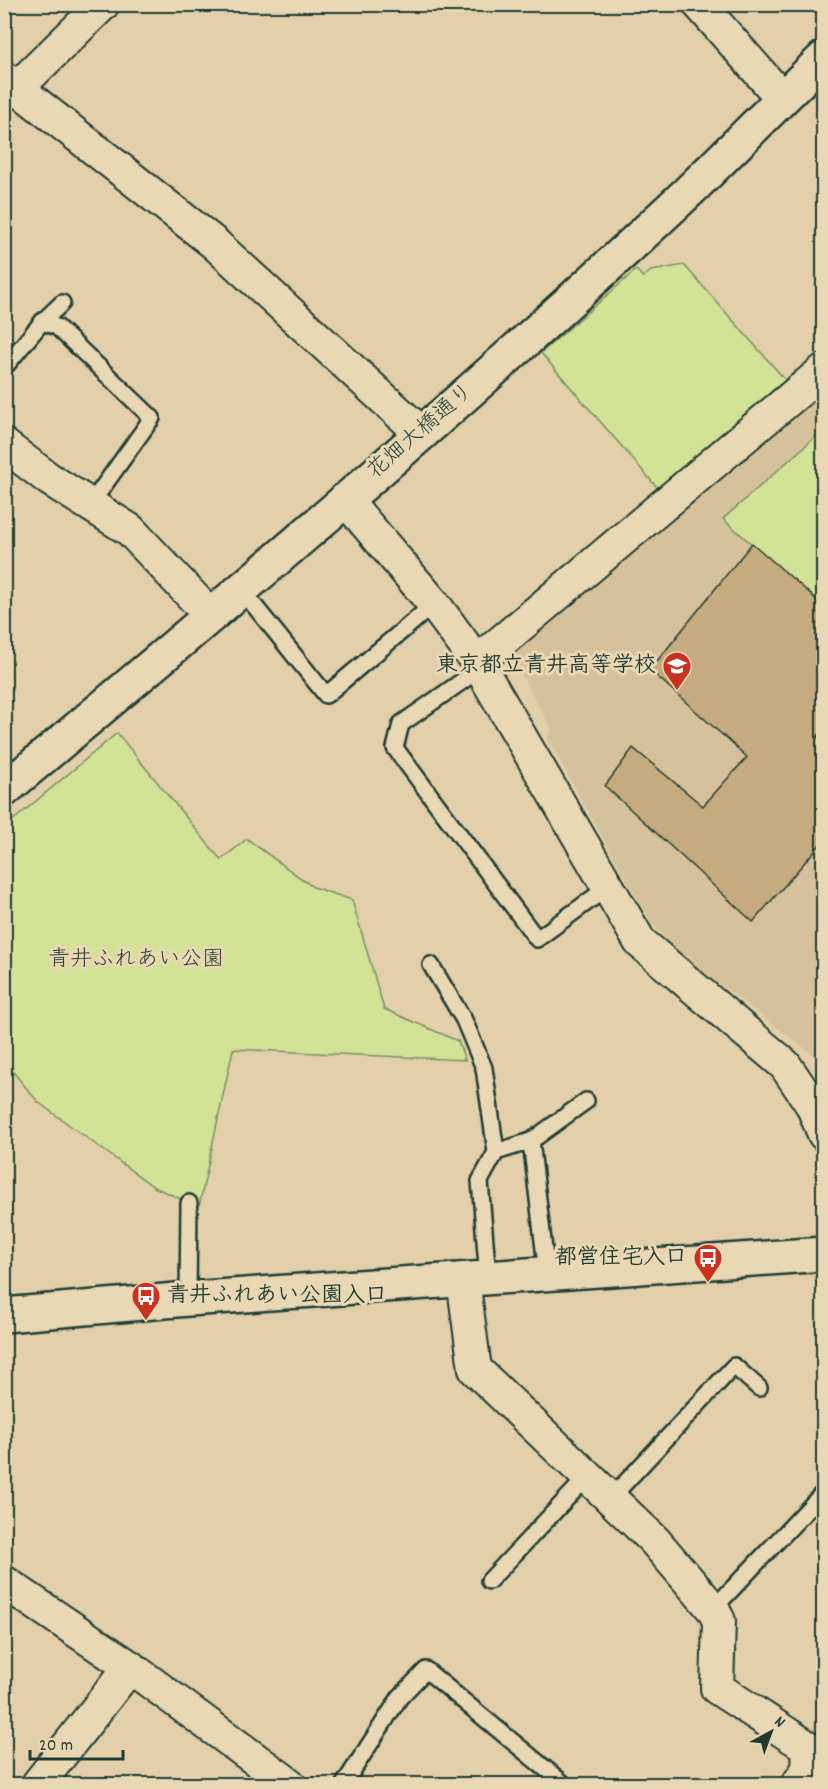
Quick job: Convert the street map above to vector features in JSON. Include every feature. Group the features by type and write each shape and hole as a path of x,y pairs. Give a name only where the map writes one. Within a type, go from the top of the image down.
{"street":[{"path":"103,4 11,83 213,243 421,433"},
{"path":"699,4 782,98"},
{"name":"花畑大橋通り","path":"4,789 211,616 421,433 687,193 824,58"},
{"path":"479,665 824,370"},
{"path":"4,445 50,479 130,530 211,616"},
{"path":"345,499 434,604 479,665 640,942 785,1065 812,1105 824,1134"},
{"path":"4,1315 188,1299 824,1254"},
{"path":"475,1278 475,1369 654,1540 713,1609 719,1621 717,1689 809,1748 808,1769 798,1785"},
{"path":"4,1582 130,1667 289,1785"},
{"path":"38,1785 130,1667"}],"lane":[{"path":"4,368 42,322 62,303"},
{"path":"42,322 57,327 152,418 90,505"},
{"path":"241,589 326,695 434,604"},
{"path":"479,665 401,724 395,748 537,939 608,887"},
{"path":"431,965 464,1020 483,1068 496,1152 480,1181 475,1278"},
{"path":"496,1152 531,1141 586,1101"},
{"path":"531,1141 548,1274"},
{"path":"188,1299 189,1203"},
{"path":"610,1499 734,1366 759,1388"},
{"path":"489,1581 587,1477"},
{"path":"713,1609 824,1492"},
{"path":"344,1785 400,1696 426,1670 564,1785"}],"shaded area":[{"name":"東京都立青井高等学校","path":"823,385 823,1062 681,955 649,920 547,738 552,730 510,654"}],"green space":[{"path":"684,265 788,383 662,493 541,353 636,270 643,277 651,271"},
{"path":"823,430 823,606 723,519"},
{"name":"青井ふれあい公園","path":"117,733 221,860 247,839 313,887 352,900 384,1009 458,1041 465,1060 233,1049 199,1207 154,1187 38,1102 5,1062 4,828"}],"building":[{"path":"752,543 824,606 824,730 817,737 824,743 824,840 753,922 605,786 633,748 703,806 747,757 650,670"}],"place":[{"name":"東京都立青井高等学校","path":"677,692"},
{"name":"都営住宅入口","path":"708,1284"},
{"name":"青井ふれあい公園入口","path":"146,1322"}]}
